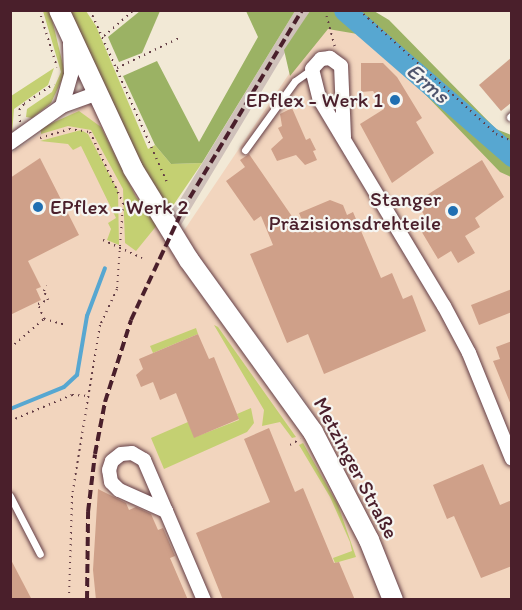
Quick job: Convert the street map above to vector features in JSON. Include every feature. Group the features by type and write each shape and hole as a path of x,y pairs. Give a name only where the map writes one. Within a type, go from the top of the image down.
{"street":[{"name":"Metzinger Straße","path":"59,10 133,169 177,242 298,407 325,452 369,540 393,600"},
{"path":"62,106 71,74 69,31"},
{"path":"344,137 341,66 337,61 321,60 312,69 320,100 444,306 469,353 512,459"},
{"path":"10,143 62,106 96,93"},
{"path":"166,511 119,490 111,482 109,470 112,461 122,454 132,453 144,460 166,511 204,600"}],"lane":[{"path":"245,150 295,81 312,69"},
{"path":"10,496 40,554"}],"path":[{"path":"39,10 58,72"},
{"path":"90,10 104,36 167,182"},
{"path":"104,36 134,10"},
{"path":"325,10 337,61"},
{"path":"359,10 496,134 512,141"},
{"path":"117,68 181,37"},
{"path":"57,79 51,88 19,110 18,121 27,131 40,138 69,129 90,132 120,190 122,248 117,289 100,325 72,496 69,600"},
{"path":"103,240 142,258"},
{"path":"44,319 38,304 48,300 44,291 46,285"},
{"path":"44,319 63,324"},
{"path":"10,348 44,319"},
{"path":"10,421 72,395 89,396"},
{"path":"290,445 303,438"}],"shaded area":[{"path":"295,11 310,11 178,230 170,210 178,203"},
{"path":"327,27 368,34 511,175 511,599 401,599 324,431 299,391 181,235 293,68"},
{"path":"90,101 317,457 343,503 387,599 11,599 10,154"}],"green space":[{"path":"43,11 50,11 65,73 51,103 32,118 26,117 27,109 52,92 61,72"},
{"path":"68,11 86,11 96,26 148,149 155,145 171,164 202,163 170,210 141,165"},
{"path":"140,11 160,11 142,53 119,62 108,37"},
{"path":"246,11 295,11 202,163 171,164 155,145 123,76 157,61 199,142 258,37"},
{"path":"310,11 374,11 389,20 496,129 511,135 511,177 500,172 369,36 328,29 290,76 284,50"},
{"path":"54,68 48,85 14,109 12,134 11,96"},
{"path":"79,111 101,127 136,197 158,224 136,251 125,243 123,189 91,130 68,126 41,134 41,128"},
{"path":"81,130 88,134 118,191 119,245 107,240 111,229 108,223 116,218 81,146 73,150 68,144 40,141"},
{"path":"214,325 218,327 296,437 292,438 280,422 262,426 264,410"},
{"path":"196,328 198,334 153,353 150,346"},
{"path":"251,408 254,423 247,432 164,469 151,438 188,422 195,437 239,420 237,414"},
{"path":"303,443 338,505 356,557 335,563 333,558 352,551 350,542 330,497 299,445"}],"building":[{"path":"512,57 512,102 501,111 479,85"},
{"name":"EPflex - Werk 1","path":"361,63 383,63 397,77 422,118 416,122 434,153 392,183 360,124 384,109 373,91 361,92"},
{"path":"292,108 306,140 310,138 316,150 313,151 317,160 305,165 296,155 277,161 271,149 283,138 278,128 282,126 280,114"},
{"path":"249,154 300,228 304,225 299,213 330,200 343,205 347,215 353,212 381,278 392,273 403,299 412,295 426,331 324,374 308,334 287,343 250,254 273,245 261,216 254,221 226,181 245,167 240,160"},
{"name":"EPflex - Werk 2","path":"40,158 79,235 28,261 41,287 36,289 41,300 10,315 10,178"},
{"name":"Stanger Präzisionsdrehteile","path":"482,160 504,197 475,218 480,227 465,236 475,253 458,263 451,251 438,259 417,224 426,218 416,202"},
{"path":"512,289 512,312 479,325 471,305"},
{"path":"198,334 209,359 214,357 239,419 194,438 176,393 160,400 153,382 141,387 136,375 143,369 139,359"},
{"path":"512,341 511,405 493,361 500,359 496,347"},
{"path":"269,428 295,492 303,488 334,563 339,562 355,600 223,600 196,533 270,502 244,439"},
{"path":"483,464 500,505 512,500 512,566 481,578 454,516 447,519 433,485"},
{"path":"98,489 126,503 129,510 136,507 151,514 158,530 163,528 175,556 170,558 188,600 96,600 93,570"},
{"path":"10,558 32,600 10,600"}],"waterway":[{"name":"Erms","path":"344,10 512,156"},
{"path":"10,409 64,387 77,375 87,316 105,268"}],"railway":[{"path":"87,600 88,512 95,454 105,402 131,320 183,209 302,10"}],"place":[{"name":"EPflex - Werk 1","path":"395,100"},
{"name":"EPflex - Werk 2","path":"38,207"},
{"name":"Stanger Präzisionsdrehteile","path":"453,211"}]}
